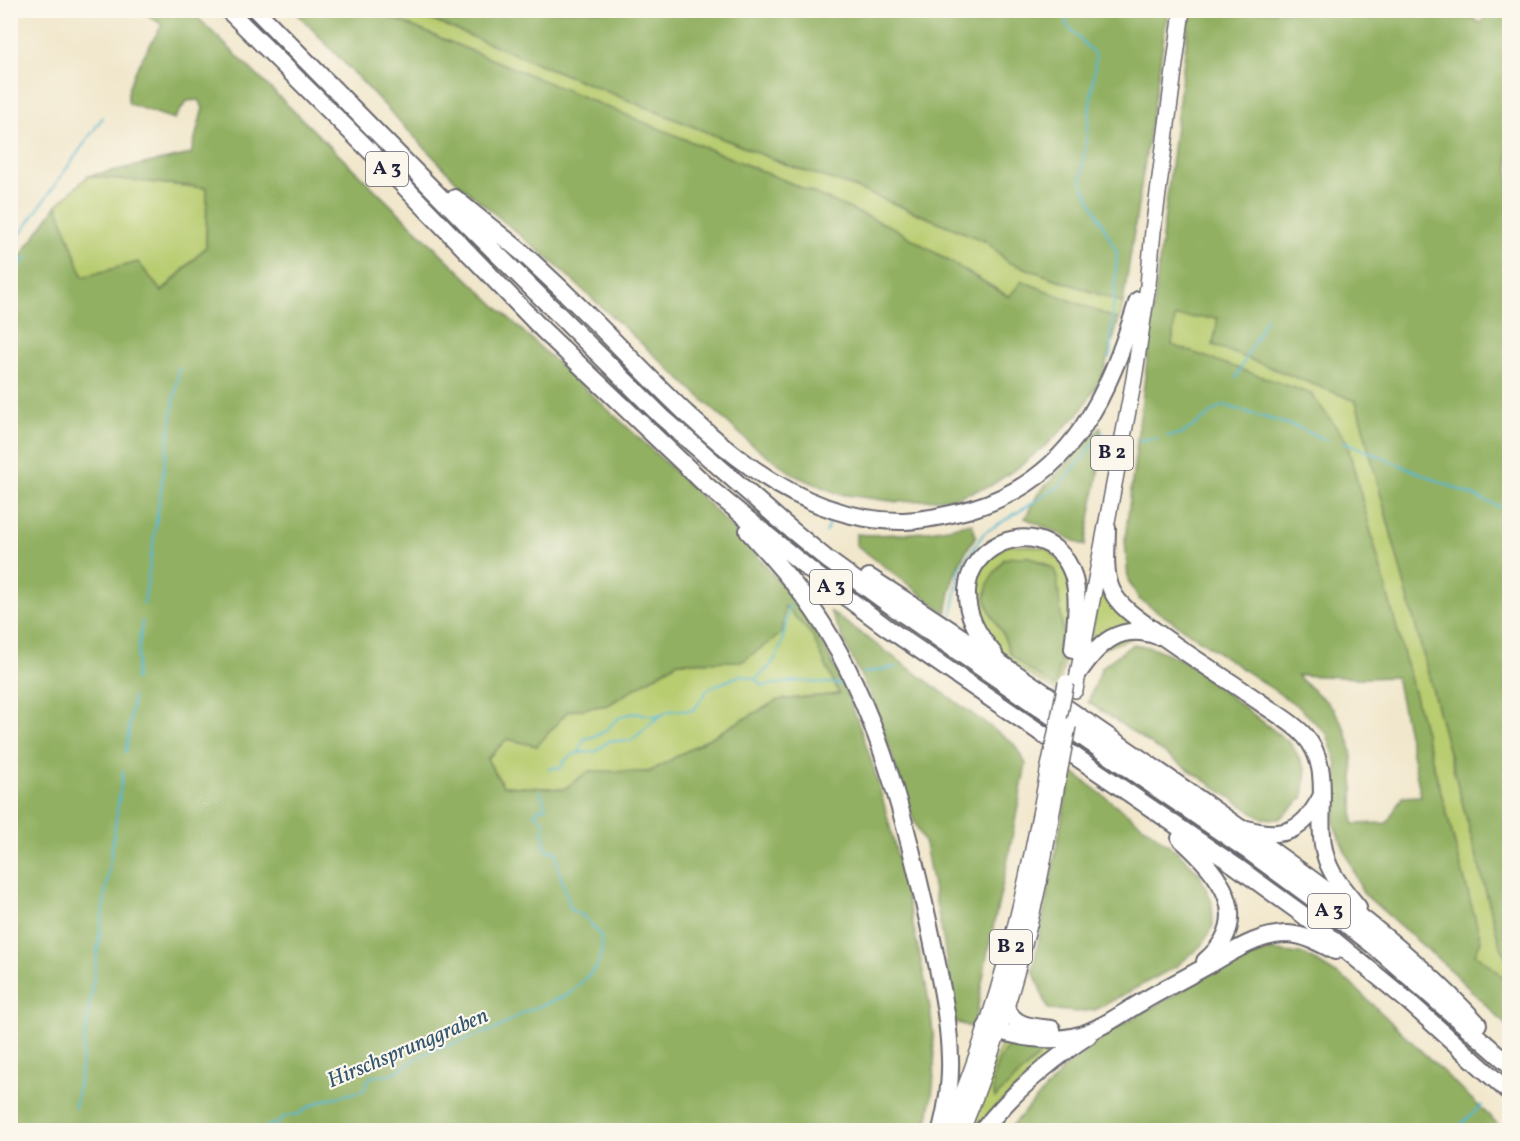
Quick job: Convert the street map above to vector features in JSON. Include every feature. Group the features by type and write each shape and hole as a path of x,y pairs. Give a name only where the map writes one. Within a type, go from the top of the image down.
{"highway":[{"name":"A 3","path":"228,10 372,153 543,330 707,486 848,599 1284,901 1391,987 1460,1046 1509,1093"},
{"name":"A 3","path":"256,10 662,417 782,522 828,560 897,610 1251,853 1315,900 1374,946 1509,1064"},
{"path":"376,132 525,255 682,409 739,459 793,494 816,504 854,515 903,521 926,519 979,506 1023,486 1042,471 1077,436 1101,399 1122,349 1138,300"},
{"path":"707,486 788,578 830,636 858,689 880,746 918,875 947,1021 951,1062 950,1086 941,1131"},
{"path":"782,522 1012,671 1235,824 1415,961 1453,998 1509,1064"},
{"path":"1107,528 1108,581 1113,593 1123,606 1170,642 1293,725 1314,748 1320,761 1323,781 1322,838 1325,856 1342,888 1378,931"},
{"path":"1012,671 978,633 972,619 968,592 968,581 976,562 990,548 1002,542 1029,539 1043,543 1055,550 1068,565 1076,588 1073,649"},
{"path":"1074,670 1096,649 1113,637 1143,632 1170,642"},
{"path":"1126,791 1206,863 1221,882 1226,894 1230,917 1227,933 1217,950 1189,975"},
{"path":"1235,824 1267,834 1286,832 1295,829 1303,822 1322,796"},
{"path":"992,1029 1018,1036 1049,1039 1080,1035 1250,942 1265,937 1290,934 1303,936 1323,944 1391,987"},
{"path":"1006,1006 1013,1020 1035,1028 1074,1028 1109,1021"},
{"path":"983,1131 1008,1102 1048,1065 1109,1021"}],"main road":[{"name":"B 2","path":"962,1131 992,1029 1005,967 1022,906 1107,528 1149,285 1153,231 1182,10"},
{"name":"B 2","path":"1074,670 1073,649 1107,482 1138,300 1153,231"},
{"name":"B 2","path":"948,1131 992,1029 1006,1006 1037,892 1053,775"}],"green space":[{"path":"142,11 191,11 372,188 686,482 759,558 803,611 833,663 862,733 874,769 903,879 932,1023 934,1076 925,1130 11,1130 11,269 57,205 83,277 138,262 162,292 206,247 207,188 88,176 191,154 203,108 199,100 187,101 174,119 129,104 129,87 133,76 162,25","holes":["785,606 812,635 839,694 778,700 649,772 589,771 564,789 503,786 487,759 507,739 537,746 568,711 608,705 678,662 743,661 782,633"]},
{"path":"295,11 375,11 894,228 1009,297 1022,281 1119,320 1102,377 1080,412 1051,441 1019,467 990,486 954,498 898,502 839,494 796,476 750,443 559,268 459,184"},
{"path":"375,11 409,11 790,166 851,186 987,242 1008,262 1123,303 1119,320 1022,282 1010,297 893,228 788,182"},
{"path":"409,11 1168,11 1123,303 1008,262 987,242 851,186 790,166"},
{"path":"1190,11 1458,11 1481,23 1487,11 1509,11 1509,965 1499,941 1356,401 1213,345 1218,318 1175,317 1172,345 1311,394 1346,440 1481,941 1475,954 1498,972 1509,985 1509,1028 1447,967 1363,893 1334,825 1337,764 1327,734 1299,707 1139,599 1128,580 1125,539","holes":["1297,675 1396,677 1421,796 1402,797 1387,823 1353,824 1353,765 1348,737 1334,710"]},
{"path":"88,176 207,188 206,247 161,292 138,262 83,277 57,205"},
{"path":"1174,317 1219,318 1213,345 1356,401 1499,941 1509,965 1509,985 1498,972 1474,954 1481,941 1346,440 1172,346"},
{"path":"1101,427 1099,468 1085,546 1025,518 1038,494"},
{"path":"972,523 976,536 963,555 955,573 946,613 856,545 856,534 914,533"},
{"path":"1010,544 1047,548 1065,567 1071,588 1071,618 1067,649 1057,692 1026,673 1004,655 984,633 972,595 982,561","holes":["1030,557 1050,567 1057,578 1064,646 1055,686 1025,667 1010,653 985,598"]},
{"path":"1030,557 1054,569 1057,578 1064,646 1055,687 1025,667 1010,653 985,598 988,584 994,573 1004,559"},
{"path":"1102,578 1151,631 1088,654"},
{"path":"785,605 812,635 839,694 778,700 649,772 589,771 564,789 503,786 487,759 507,739 537,746 568,711 608,705 678,662 743,661"},
{"path":"830,611 1014,744 1026,764 974,1028 955,1022 944,944 925,844 914,821 874,704"},
{"path":"1133,644 1154,648 1185,661 1291,744 1306,770 1303,798 1279,819 1261,818 1088,702 1102,667"},
{"path":"1071,771 1178,852 1199,873 1212,902 1213,925 1203,944 1177,966 1095,1010 1076,1012 1048,1009 1033,970"},
{"path":"1271,950 1306,955 1349,982 1504,1130 1008,1130 1064,1069 1112,1030 1221,968"},
{"path":"1003,1040 1064,1042 973,1130 967,1130"},
{"path":"1011,1044 1041,1046 1038,1057 995,1098 993,1084 998,1062"}],"waterway":[{"path":"1067,10 1066,24 1096,56 1081,181 1117,253 1110,358"},
{"path":"14,243 103,117"},
{"path":"10,278 27,257"},
{"path":"1236,378 1266,318"},
{"path":"144,604 179,368"},
{"path":"1167,436 1182,434 1223,405 1297,427 1328,441"},
{"path":"951,620 960,568 984,533 1060,486 1103,432"},
{"path":"1139,440 1158,438"},
{"path":"1343,441 1510,511"},
{"path":"826,532 830,519"},
{"path":"755,679 777,656 781,647 789,605"},
{"path":"135,680 142,621"},
{"path":"863,673 896,667"},
{"name":"Hirschsprunggraben","path":"549,770 554,767 560,769 570,756 595,752 609,741 631,741 655,719 673,710 694,710 708,689 741,675 755,679 764,686 797,681 841,684"},
{"path":"126,752 133,697"},
{"name":"Hirschsprunggraben","path":"579,752 584,739 602,733 623,716 635,713 660,715"},
{"path":"75,1108 123,770"},
{"name":"Hirschsprunggraben","path":"265,1129 272,1123 276,1126 285,1116 298,1115 322,1101 364,1090 372,1076 390,1075 426,1053 498,1028 522,1013 568,995 597,967 602,950 601,936 585,917 571,910 557,863 557,853 546,849 543,831 545,824 534,814 539,809 546,808 540,791"},
{"path":"1455,1130 1482,1105"}]}
